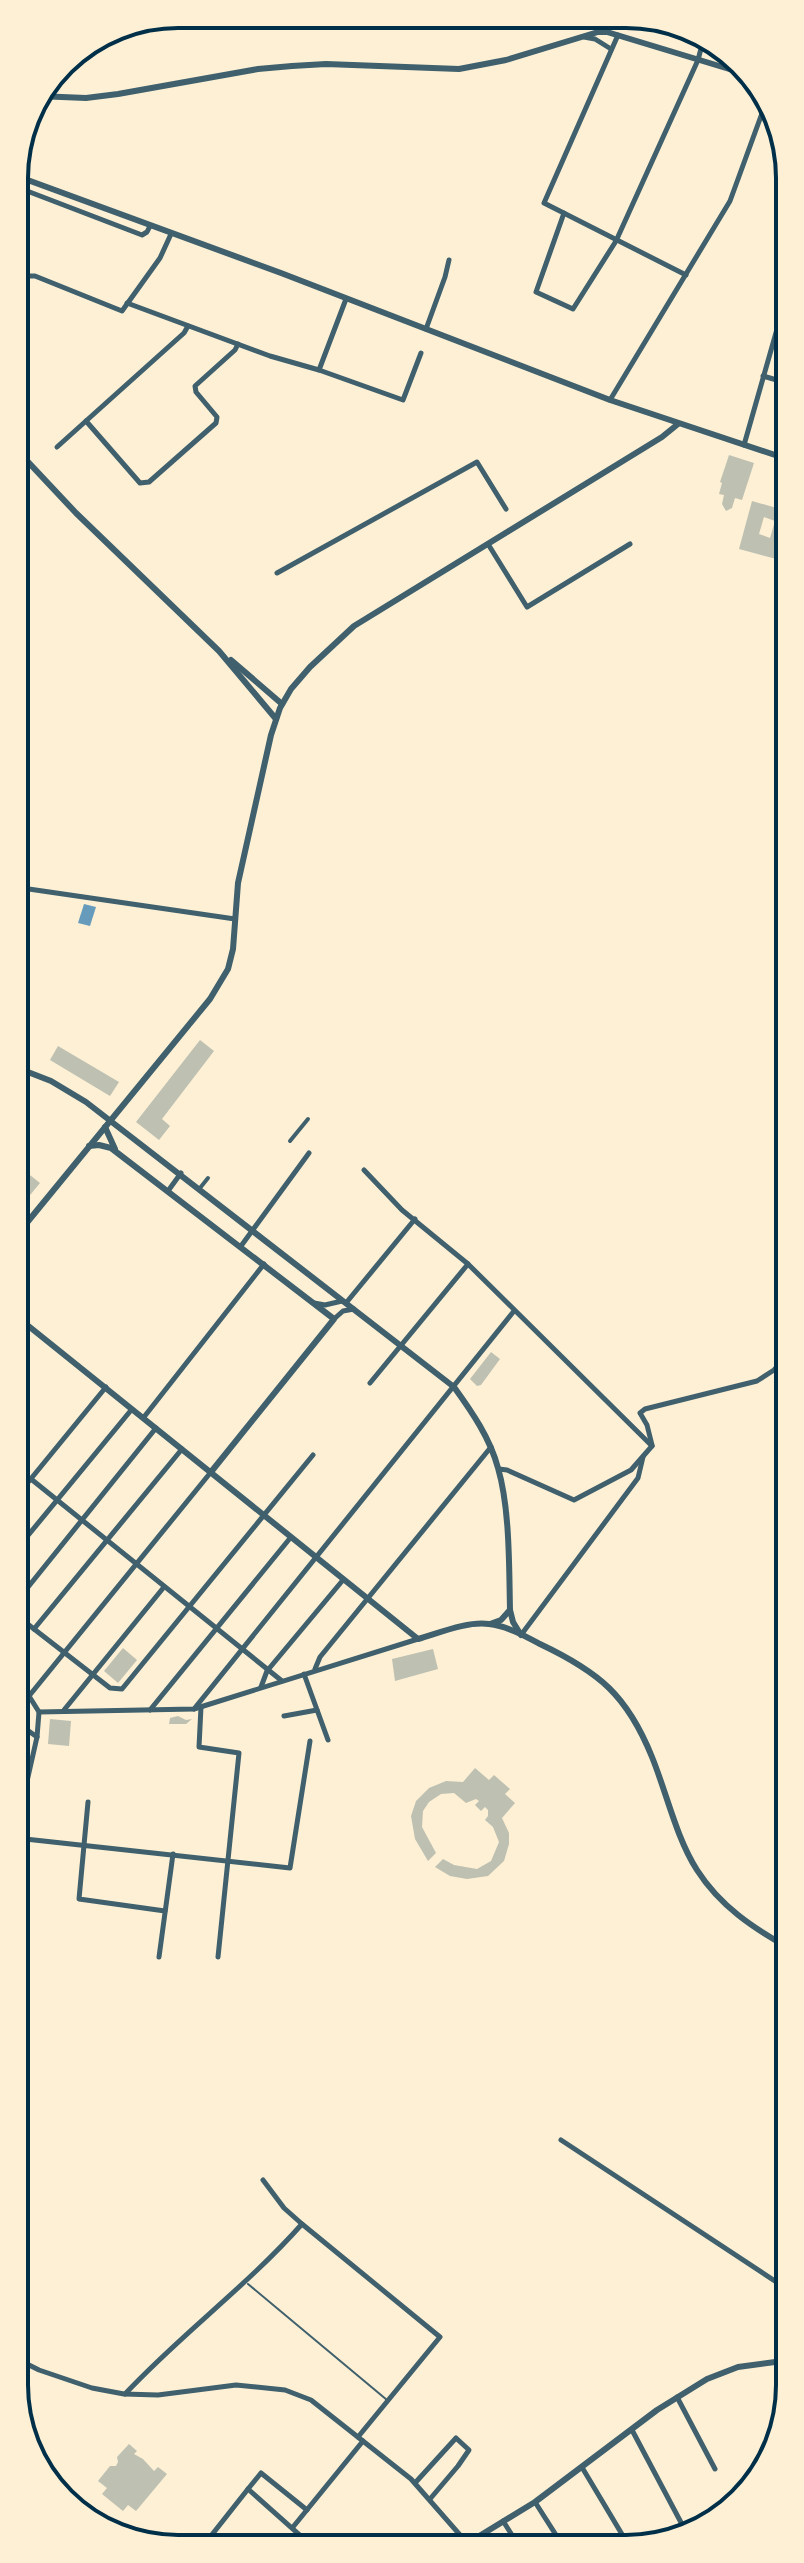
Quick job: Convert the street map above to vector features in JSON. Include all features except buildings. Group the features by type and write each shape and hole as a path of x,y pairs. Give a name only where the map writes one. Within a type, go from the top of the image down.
{"street":[{"path":"598,32 601,28"},
{"path":"51,97 86,98 118,94 177,82 292,66 475,67 598,32 618,35 729,69"},
{"path":"618,35 544,203 686,275"},
{"path":"583,37 595,39 611,49"},
{"path":"564,213 536,292 573,309 616,241 701,48"},
{"path":"610,400 730,201 762,114"},
{"path":"28,180 610,400 776,455"},
{"path":"28,191 142,235 150,226"},
{"path":"28,276 35,276 122,311 160,258 171,234"},
{"path":"426,329 449,260"},
{"path":"319,370 346,299"},
{"path":"127,303 403,400 421,353"},
{"path":"57,447 184,333 188,326"},
{"path":"744,445 776,337"},
{"path":"86,421 140,483 149,482 216,423 217,417 196,392 195,386 238,344"},
{"path":"763,376 776,380"},
{"path":"28,1221 210,999 228,969 238,883 276,719 291,689 354,626 662,437 678,424"},
{"path":"28,462 76,513 219,651 282,704"},
{"path":"277,573 477,462 506,509"},
{"path":"511,517 517,526"},
{"path":"488,544 527,607 630,544"},
{"path":"219,651 276,719"},
{"path":"28,889 236,919"},
{"path":"28,1072 51,1081 86,1102 454,1387 476,1417 499,1469 505,1506 510,1610 521,1635"},
{"path":"290,1141 308,1119"},
{"path":"105,1127 117,1152"},
{"path":"89,1146 104,1146 117,1152 334,1319"},
{"path":"241,1246 309,1153"},
{"path":"364,1170 402,1210 468,1264 652,1446"},
{"path":"168,1191 181,1173"},
{"path":"200,1188 208,1178"},
{"path":"314,1303 345,1302 415,1219"},
{"path":"144,1417 265,1264"},
{"path":"370,1383 468,1264"},
{"path":"28,1777 39,1712 29,1696 339,1313 354,1309"},
{"path":"218,1957 239,1753 199,1747 197,1708 514,1311"},
{"path":"28,1325 418,1639"},
{"path":"652,1446 647,1425 640,1413 645,1409 757,1381 776,1368"},
{"path":"28,1483 106,1387"},
{"path":"28,1535 132,1409"},
{"path":"28,1587 156,1428"},
{"path":"499,1469 574,1500 631,1470 652,1446"},
{"path":"314,1670 320,1657 491,1447"},
{"path":"34,1629 182,1449"},
{"path":"28,1624 92,1675 116,1690 122,1689 313,1455"},
{"path":"521,1635 638,1478 643,1457"},
{"path":"31,1479 282,1681"},
{"path":"149,1711 291,1537"},
{"path":"261,1688 267,1671 343,1580"},
{"path":"64,1711 164,1587"},
{"path":"39,1712 197,1708 418,1639 463,1627 490,1624 501,1620 510,1610"},
{"path":"490,1624 521,1635 595,1673 610,1687 633,1718 651,1755 682,1839 706,1884 748,1924 776,1940"},
{"path":"304,1674 328,1740"},
{"path":"284,1716 317,1710"},
{"path":"28,1731 37,1737"},
{"path":"28,1839 290,1868 310,1741"},
{"path":"88,1802 79,1899 165,1911"},
{"path":"159,1957 173,1854"},
{"path":"561,2140 776,2282"},
{"path":"263,2180 284,2208 302,2224 440,2337 388,2400 293,2527"},
{"path":"124,2394 163,2355 246,2283 302,2224"},
{"path":"481,2535 583,2469 677,2397 707,2379 738,2367 776,2362"},
{"path":"28,2365 92,2388 124,2394 158,2395 236,2385 285,2390 311,2400 415,2483 457,2535"},
{"path":"677,2397 715,2469"},
{"path":"632,2430 682,2524"},
{"path":"415,2483 456,2438 469,2450 430,2499"},
{"path":"583,2469 622,2535"},
{"path":"212,2535 261,2473 307,2510"},
{"path":"248,2489 301,2535"},
{"path":"535,2502 556,2535"},
{"path":"503,2521 512,2535"}],"lane":[{"path":"246,2283 388,2400"}],"water":[{"path":"84,904 96,907 90,926 78,923"}]}
